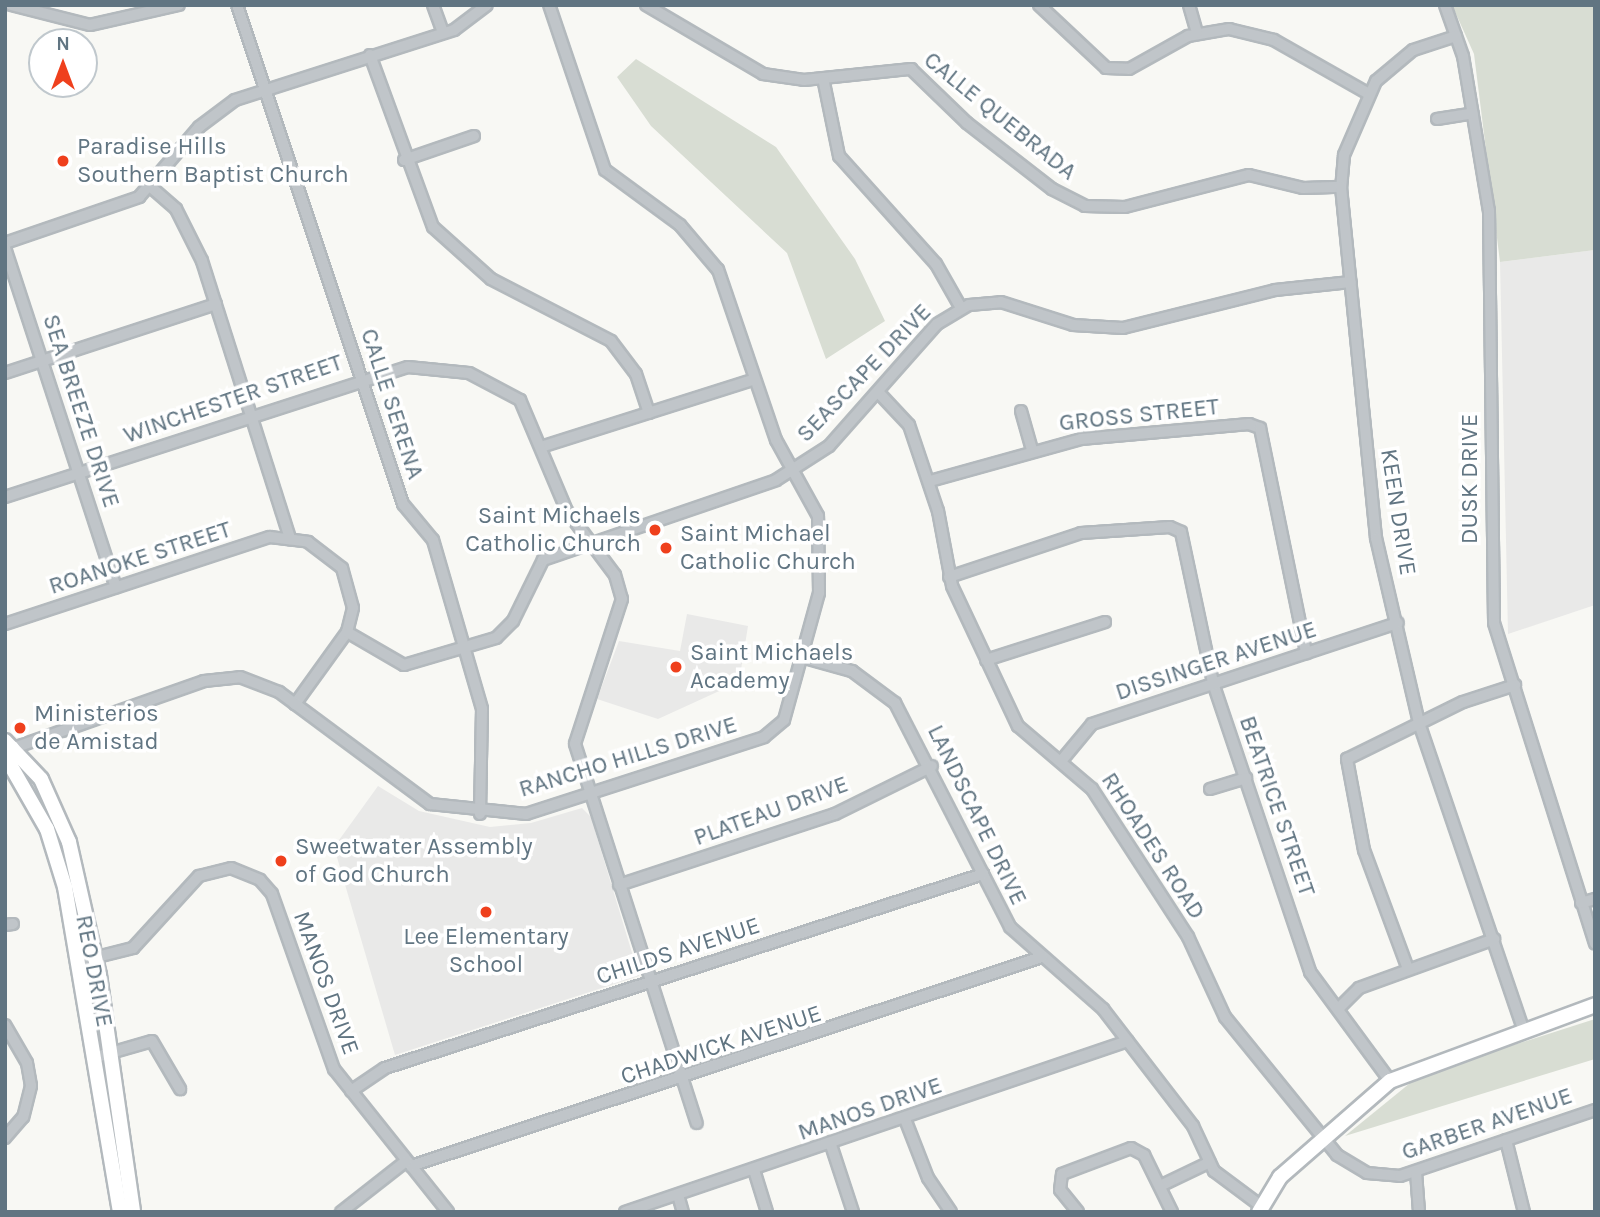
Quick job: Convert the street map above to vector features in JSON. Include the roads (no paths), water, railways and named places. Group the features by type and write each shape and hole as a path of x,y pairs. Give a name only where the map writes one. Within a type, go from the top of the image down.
{"main road":[{"name":"REO DRIVE","path":"120,1212 78,962 57,856 8,761 7,747 24,754 56,808 95,960 133,1212"},
{"path":"1260,1209 1321,1137 1390,1081 1595,1005"}],"street":[{"path":"10,5 90,25 179,5"},
{"name":"CALLE SERENA","path":"237,5 402,504 433,540 482,709 480,814"},
{"path":"433,5 443,32"},
{"path":"5,245 125,205 152,188 204,122 235,100 443,32 471,21 487,5"},
{"name":"RANCHO HILLS DRIVE","path":"7,747 222,677 264,684 295,704 417,797 480,814 526,814 770,734 787,714 823,548 818,516 795,469 776,440 724,283 699,242 605,170 549,5"},
{"name":"CALLE QUEBRADA","path":"646,5 763,74 823,78 911,69 965,121 1052,189 1097,208 1125,207 1250,176 1303,188 1341,187"},
{"path":"1039,5 1088,58 1113,70 1136,66 1197,33 1228,29 1274,40 1369,93"},
{"path":"1189,5 1197,33"},
{"name":"DUSK DRIVE","path":"1445,5 1457,36 1473,113 1492,257 1491,603 1595,943"},
{"name":"KEEN DRIVE","path":"1457,36 1413,50 1369,93 1345,155 1341,187 1372,508 1419,723 1524,1031"},
{"path":"370,55 421,205 448,244 491,279 611,341 636,374 649,413"},
{"path":"823,78 839,156 936,264 961,308"},
{"path":"1437,119 1473,113"},
{"path":"404,160 474,136"},
{"path":"152,188 176,209 216,304 289,539 324,550 342,568 353,600 347,632 295,704"},
{"name":"SEA BREEZE DRIVE","path":"5,245 116,587"},
{"name":"SEASCAPE DRIVE","path":"347,632 404,665 463,651 510,626 543,560 743,494 795,469 829,446 879,393 937,324 961,308 1001,302 1073,325 1123,328 1275,290 1351,282"},
{"path":"5,373 216,304"},
{"name":"WINCHESTER STREET","path":"5,497 360,379 419,366 475,375 520,400 544,446 567,511 589,544 615,575 622,599 575,744 697,1123"},
{"path":"544,446 755,379"},
{"name":"RHOADES ROAD","path":"879,393 909,425 930,481 949,576 986,660 1028,739 1062,760 1092,789 1188,937 1226,1017 1321,1137"},
{"path":"1021,411 1032,450"},
{"name":"GROSS STREET","path":"930,481 1032,450 1250,424 1265,440 1306,653"},
{"name":"BEATRICE STREET","path":"949,576 1081,533 1170,527 1186,539 1213,683 1310,972 1390,1081"},
{"name":"ROANOKE STREET","path":"5,624 270,537 289,539"},
{"path":"986,660 1105,622"},
{"name":"DISSINGER AVENUE","path":"1062,760 1092,724 1398,624"},
{"name":"LANDSCAPE DRIVE","path":"801,657 852,671 883,690 932,766 1010,927 1103,1009 1193,1126 1210,1162 1231,1189 1260,1209"},
{"path":"1408,970 1364,850 1347,759 1419,723 1515,685"},
{"name":"PLATEAU DRIVE","path":"619,884 835,814 932,766"},
{"path":"1210,789 1246,778"},
{"name":"MANOS DRIVE","path":"95,960 133,948 199,876 243,870 272,894 322,1045 351,1091 447,1212"},
{"name":"CHILDS AVENUE","path":"351,1091 385,1068 983,874"},
{"path":"1581,903 1595,899"},
{"path":"1339,1008 1359,988 1494,939"},
{"name":"CHADWICK AVENUE","path":"341,1212 408,1163 684,1079 1042,957"},
{"path":"78,962 95,960"},
{"path":"5,1025 24,1056 31,1086 23,1117 5,1138"},
{"path":"93,1058 108,1048 152,1041 180,1089"},
{"name":"MANOS DRIVE","path":"625,1212 831,1145 1128,1041"},
{"name":"GARBER AVENUE","path":"1321,1137 1367,1173 1416,1172 1595,1110"},
{"path":"905,1119 928,1178 951,1212"},
{"path":"1506,1140 1524,1212"},
{"path":"831,1145 853,1212"},
{"path":"1077,1212 1060,1190 1062,1174 1124,1150 1142,1152 1172,1212"},
{"path":"1160,1186 1210,1162"},
{"path":"754,1170 767,1212"},
{"path":"1416,1172 1419,1212"},
{"path":"678,1195 684,1212"}],"place":[{"name":"Paradise Hills Southern Baptist Church","path":"63,161"},
{"name":"Saint Michaels Catholic Church","path":"655,530"},
{"name":"Saint Michael Catholic Church","path":"666,548"},
{"name":"Saint Michaels Academy","path":"676,667"},
{"name":"Ministerios de Amistad","path":"20,728"},
{"name":"Sweetwater Assembly of God Church","path":"281,861"},
{"name":"Lee Elementary School","path":"486,912"}]}
